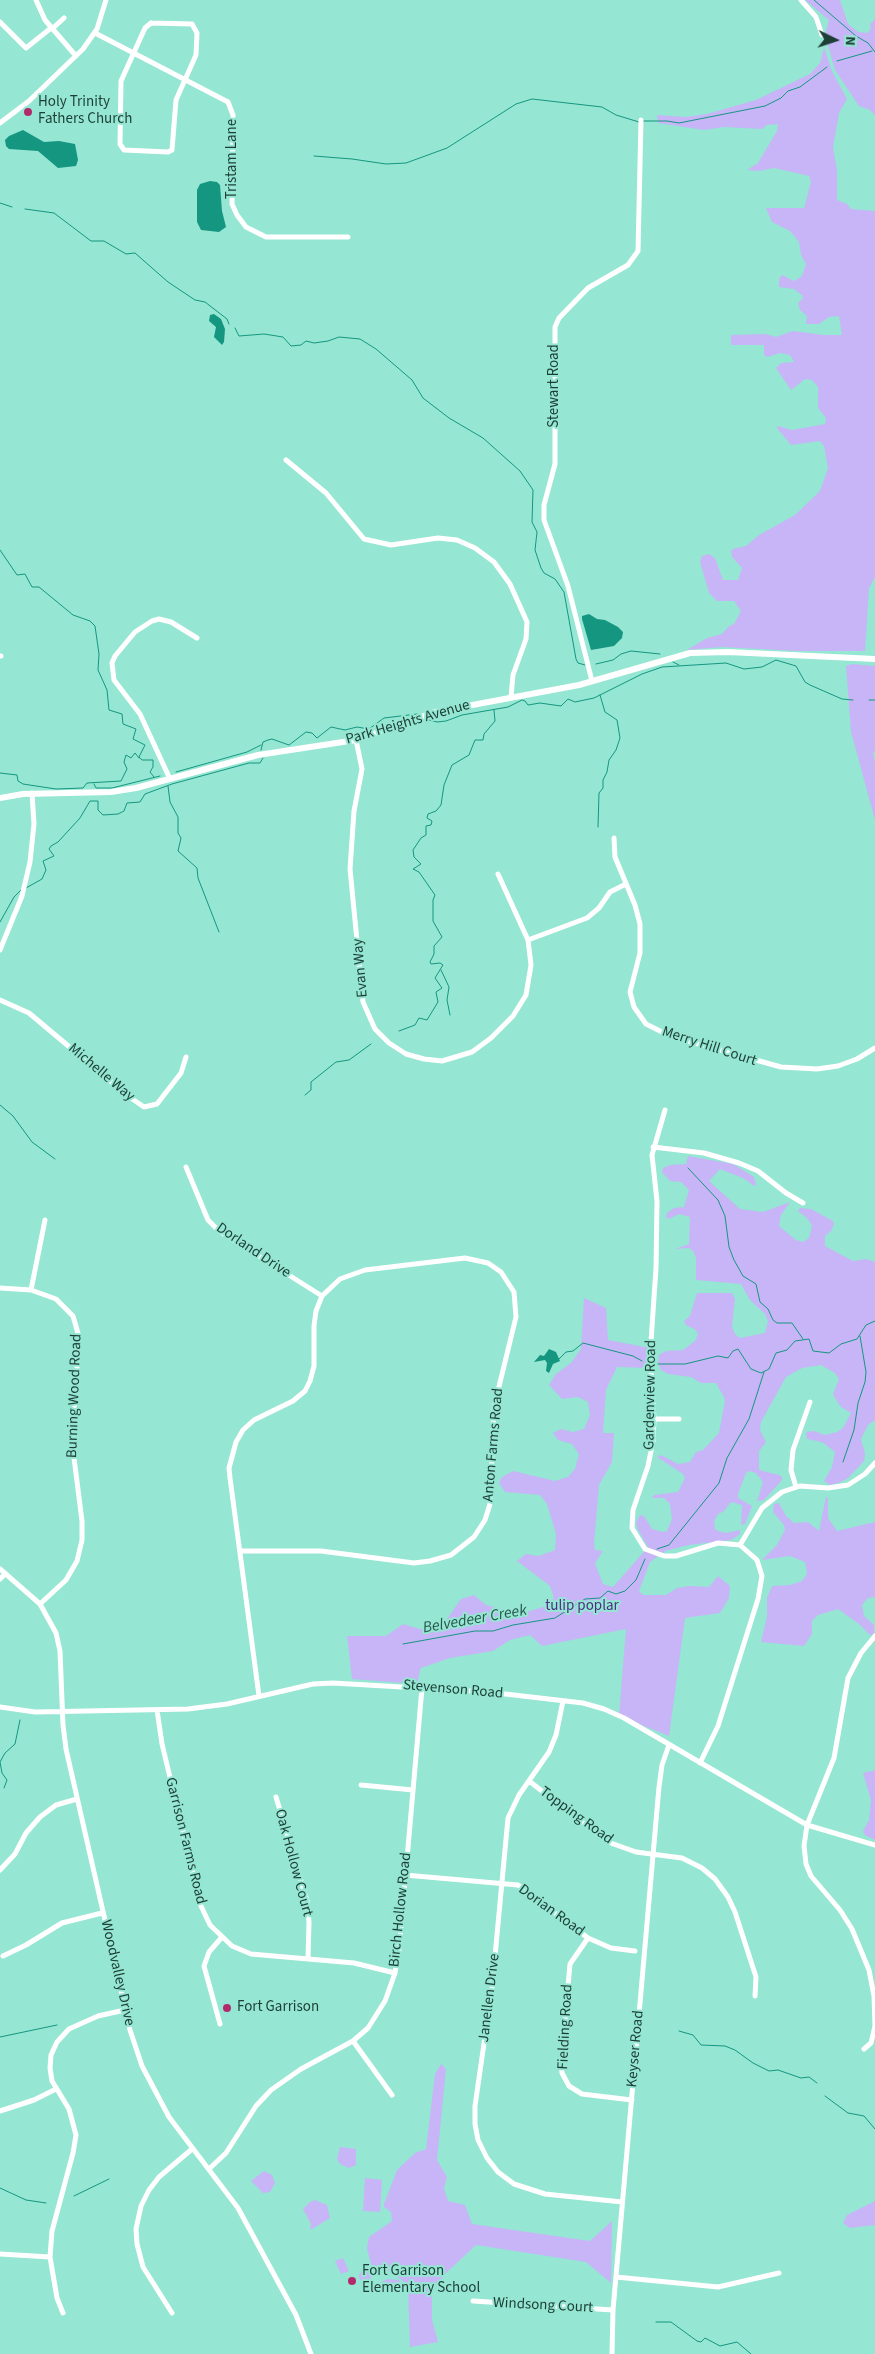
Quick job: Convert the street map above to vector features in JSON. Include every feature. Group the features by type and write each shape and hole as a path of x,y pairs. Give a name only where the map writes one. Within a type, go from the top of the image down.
{"main road":[{"name":"Park Heights Avenue","path":"0,798 32,793 112,792 170,779 258,755 356,740 435,712 592,682 676,656 702,652 875,659"}],"street":[{"path":"36,0 42,15 51,29 76,56"},
{"path":"0,123 28,101 76,56 95,33 106,0"},
{"path":"801,0 816,17 822,35"},
{"path":"0,22 26,48 64,18"},
{"path":"151,22 192,24 197,33 196,55 176,100 172,150 168,152 124,150 120,144 121,81 133,52 145,28 151,22"},
{"name":"Tristam Lane","path":"95,33 224,99 232,110 231,197 237,215 246,227 266,238 348,237"},
{"name":"Stewart Road","path":"592,682 568,586 544,520 544,505 555,464 555,332 559,318 588,288 628,265 638,251 641,121"},
{"path":"286,460 326,493 364,539 391,545 438,538 457,540 475,548 494,562 510,584 527,622 526,639 512,675 511,697"},
{"path":"170,779 140,714 114,680 112,663 114,656 135,632 152,621 159,619 171,622 197,638"},
{"name":"Evan Way","path":"356,740 362,769 351,837 351,883 363,1002 370,1020 382,1037 406,1054 434,1060 461,1057 481,1046 513,1016 526,995 532,965 528,940 498,874"},
{"path":"0,950 26,884 33,832 32,793"},
{"name":"Merry Hill Court","path":"614,838 615,858 640,924 640,953 631,984 631,999 639,1016 652,1028 670,1036 761,1063 791,1068 838,1066 857,1059 875,1048"},
{"path":"528,940 584,919 595,911 610,892 626,884"},
{"name":"Michelle Way","path":"0,1000 29,1013 128,1096 144,1106 157,1104 181,1073 186,1057"},
{"name":"Gardenview Road","path":"665,1110 653,1147 657,1201 656,1268 650,1370 654,1419 648,1466 633,1510 632,1528 645,1549 664,1556 676,1556 718,1543 740,1545"},
{"path":"653,1147 704,1154 739,1163 758,1172 793,1199 803,1203"},
{"name":"Dorland Drive","path":"186,1167 208,1220 219,1231 322,1296"},
{"path":"31,1290 45,1220"},
{"name":"Anton Farms Road","path":"240,1550 321,1551 377,1556 402,1562 430,1561 443,1559 463,1548 479,1532 488,1511 491,1496 494,1408 516,1317 516,1299 507,1278 495,1267 481,1260 452,1259 358,1272 340,1279 322,1296 314,1321 314,1366 307,1386 293,1401 261,1416 248,1425 233,1450 229,1468 259,1696"},
{"name":"Burning Wood Road","path":"0,1288 31,1290 52,1297 65,1306 75,1320 79,1337 72,1436 74,1477 82,1521 82,1540 77,1561 66,1580 40,1604"},
{"path":"796,1486 791,1470 792,1450 810,1402"},
{"path":"654,1419 679,1419"},
{"path":"700,1763 718,1726 762,1582 760,1565 740,1545 762,1508 770,1500 796,1486 828,1488 848,1485 865,1474 875,1463"},
{"name":"Woodvalley Drive","path":"0,1569 40,1604 54,1626 59,1642 66,1749 102,1913 135,2048 151,2087 168,2117 230,2196 246,2220 296,2315 311,2354"},
{"path":"0,1579 5,1574"},
{"path":"864,2049 871,2043 874,2026 874,1996 869,1970 852,1929 808,1870 804,1853 807,1825 834,1758 848,1678 861,1653 875,1636"},
{"name":"Stevenson Road","path":"0,1707 24,1712 157,1710 206,1707 313,1684 334,1683 488,1692 583,1703 611,1712 807,1825 875,1846"},
{"name":"Birch Hollow Road","path":"208,2169 226,2154 256,2106 271,2090 301,2069 354,2041 377,2015 395,1973 422,1688"},
{"name":"Janellen Drive","path":"563,1701 553,1744 540,1767 515,1802 508,1818 489,2013 475,2106 475,2124 482,2150 498,2172 523,2189 545,2194 622,2202"},
{"name":"Garrison Farms Road","path":"157,1710 162,1744 206,1920 236,1949 251,1954 354,1963 395,1973"},
{"name":"Keyser Road","path":"612,2354 613,2310 622,2202 661,1774 668,1745"},
{"name":"Topping Road","path":"529,1781 608,1842 628,1850 673,1856 693,1863 709,1873 721,1884 735,1912 753,1968 757,1984 755,1996"},
{"path":"361,1785 413,1790"},
{"name":"Oak Hollow Court","path":"276,1797 307,1902 309,1922 308,1959"},
{"path":"0,1870 15,1854 26,1833 40,1817 56,1806 76,1799"},
{"name":"Dorian Road","path":"405,1875 501,1883 522,1887 588,1938 612,1948 635,1951"},
{"path":"4,1956 62,1924 102,1913"},
{"path":"220,2024 204,1966 209,1952 222,1937"},
{"name":"Fielding Road","path":"588,1938 570,1964 561,2063 562,2073 569,2086 582,2094 632,2100"},
{"path":"63,2313 53,2284 50,2257 52,2231 74,2153 76,2136 69,2109 52,2081 50,2062 53,2048 62,2035 90,2019 125,2010"},
{"path":"354,2041 392,2095"},
{"path":"0,2111 56,2089"},
{"path":"172,2313 143,2267 137,2244 136,2229 139,2214 149,2190 159,2177 192,2149"},
{"path":"0,2254 50,2257"},
{"path":"616,2277 718,2287 779,2273"},
{"name":"Windsong Court","path":"473,2302 613,2310"}],"green space":[{"path":"805,0 840,0 848,24 858,32 868,33 871,28 870,24 875,19 875,115 870,110 859,106 835,70 825,35 829,20"},
{"path":"824,47 832,71 847,99 839,113 833,147 837,171 837,200 847,204 851,209 875,211 875,577 869,588 865,651 798,651 722,647 687,650 707,638 722,634 729,626 734,624 741,611 734,601 717,601 709,593 700,562 702,556 709,554 715,558 723,580 738,580 742,568 732,557 731,551 746,546 759,535 795,515 820,491 828,468 824,446 820,441 791,445 777,428 778,426 792,430 825,424 826,418 818,408 818,387 812,380 805,379 791,390 776,368 781,363 794,362 790,355 780,353 767,357 764,355 764,345 731,345 731,335 766,334 776,337 793,331 842,335 839,316 829,317 819,324 806,324 807,316 800,310 798,303 803,298 802,295 794,289 779,287 779,279 782,275 794,281 802,276 806,264 801,255 799,242 790,231 772,222 766,208 804,208 811,182 809,176 774,168 759,171 747,170 758,163 777,131 778,124 767,125 762,129 724,127 704,130 658,123 657,115 686,117 707,114 756,100 810,74 820,63"},
{"path":"852,664 875,666 875,750 873,754 875,762 875,820 851,732 846,666"},
{"name":"tulip poplar","path":"688,1156 733,1164 754,1177 756,1184 754,1186 745,1179 720,1169 709,1181 740,1209 763,1212 790,1202 781,1215 779,1226 796,1240 803,1242 809,1238 812,1226 808,1219 798,1211 800,1208 811,1209 833,1221 834,1224 831,1231 825,1236 825,1246 853,1261 866,1259 875,1262 875,1420 868,1425 861,1439 865,1454 864,1461 848,1478 841,1482 830,1485 824,1481 832,1467 835,1452 822,1442 807,1439 806,1432 814,1431 825,1435 837,1432 843,1428 851,1413 841,1407 833,1394 839,1379 835,1373 821,1365 802,1368 786,1377 761,1422 760,1430 766,1442 759,1451 759,1470 779,1475 782,1477 782,1480 764,1500 757,1501 763,1482 756,1473 749,1471 746,1473 738,1494 738,1498 752,1506 745,1524 741,1525 742,1505 731,1502 724,1511 718,1514 714,1521 715,1529 718,1531 726,1533 740,1530 740,1534 731,1540 689,1545 665,1551 650,1562 639,1591 643,1595 666,1595 677,1588 690,1586 709,1587 718,1576 730,1586 729,1598 720,1613 685,1618 669,1736 619,1716 626,1629 542,1646 530,1635 510,1640 493,1651 450,1658 421,1668 421,1666 417,1684 352,1679 347,1636 386,1636 403,1624 420,1629 442,1626 461,1599 474,1595 486,1605 509,1611 527,1612 546,1606 554,1598 550,1586 517,1561 526,1554 539,1556 555,1550 556,1534 547,1504 540,1495 505,1492 499,1483 502,1477 513,1471 555,1481 568,1477 575,1469 579,1454 572,1444 558,1440 553,1433 561,1429 573,1432 584,1429 590,1415 588,1402 578,1397 562,1399 549,1385 556,1374 571,1363 581,1349 584,1298 606,1308 608,1340 650,1348 648,1368 617,1367 606,1390 603,1433 614,1433 612,1462 599,1485 594,1544 595,1550 603,1551 595,1563 603,1584 613,1587 648,1547 638,1530 636,1522 640,1515 644,1516 652,1529 663,1532 667,1531 672,1519 670,1504 664,1498 652,1498 654,1495 678,1492 685,1478 683,1474 657,1457 661,1455 678,1464 690,1462 696,1452 703,1450 719,1433 725,1401 716,1383 701,1383 691,1377 668,1374 661,1370 658,1363 659,1355 666,1351 683,1350 695,1341 698,1334 696,1330 686,1325 684,1321 690,1316 697,1293 732,1293 735,1299 732,1327 735,1334 740,1338 765,1333 768,1321 765,1314 750,1300 741,1284 696,1280 696,1258 693,1251 689,1248 675,1249 689,1244 690,1217 679,1214 669,1219 666,1217 667,1213 674,1208 684,1207 689,1190 681,1182 670,1181 662,1172 663,1168 670,1165 686,1164"},
{"path":"826,1497 828,1497 828,1518 837,1531 875,1522 875,1597 868,1598 862,1605 864,1616 874,1625 874,1634 870,1635 859,1624 838,1609 818,1615 812,1621 812,1634 804,1646 761,1642 767,1617 767,1598 772,1586 790,1585 802,1581 807,1574 805,1562 790,1556 762,1560 777,1545 785,1530 784,1525 773,1512 774,1504 779,1503 786,1516 794,1523 808,1522 819,1531"},
{"path":"875,1770 875,1840 865,1835 863,1831 869,1820 871,1800 863,1773"},
{"path":"441,2064 446,2069 437,2160 447,2177 444,2188 448,2201 465,2205 472,2224 590,2241 612,2221 611,2283 586,2262 476,2245 447,2272 432,2290 432,2320 438,2342 410,2347 408,2285 391,2272 371,2265 367,2248 369,2237 392,2221 391,2212 384,2207 384,2204 397,2170 415,2153 426,2149 435,2074"},
{"path":"340,2147 356,2149 356,2165 349,2168 340,2164 337,2159"},
{"path":"264,2171 272,2175 275,2183 270,2192 263,2193 251,2181"},
{"path":"365,2178 382,2180 380,2212 363,2211"},
{"path":"315,2200 327,2205 330,2218 310,2229 311,2224 303,2209"},
{"path":"875,2201 875,2225 850,2228 843,2223 847,2215"},
{"path":"343,2258 349,2271 341,2274 335,2261"},
{"path":"367,2270 370,2271 370,2281 363,2282 360,2281 359,2274 360,2271"},
{"path":"388,2279 399,2280 403,2286 383,2287 381,2282"}],"shaded area":[{"path":"23,130 44,142 59,141 75,144 78,160 76,166 58,168 38,151 9,149 6,146 5,140 9,136"},
{"path":"210,181 217,182 220,185 222,211 226,227 219,232 201,230 197,222 197,190 200,184"},
{"path":"214,314 221,319 225,329 222,345 214,337 216,327 209,321 210,315"},
{"path":"589,614 618,627 623,632 622,638 614,646 591,650 582,619 582,616"},
{"path":"549,1349 556,1352 560,1361 553,1364 549,1373 546,1371 547,1363 545,1360 534,1362 540,1355 544,1356"}],"waterway":[{"path":"814,0 856,36 868,43 875,52"},
{"path":"837,61 872,51"},
{"path":"643,121 679,123 765,106 781,98 788,91 800,87 827,67"},
{"path":"314,156 386,164 406,163 447,148 516,104 532,99 602,107 616,115 639,122"},
{"path":"0,203 12,207"},
{"path":"25,209 54,213 91,241 104,241 126,254 135,253 168,282 195,300 205,302 227,319 229,324"},
{"path":"235,328 239,336 264,334 283,337 291,346 301,345 306,341 314,343 339,337 360,339 376,349 412,380 423,398 449,418 483,438 520,471 533,490 532,522 537,532 535,550 541,568 544,573 555,579 564,592 576,659 578,663 585,665"},
{"path":"0,550 17,575 25,574 32,587 39,587 73,615 90,621 95,626 99,654 98,670 107,690 109,710 122,714 123,724 136,729 133,739 145,745 139,757 142,760 153,760 153,767 150,772 154,777"},
{"path":"596,664 613,660 621,654 631,651 660,654"},
{"path":"425,719 437,722 446,721 462,715 508,707 522,700 528,705 540,703 561,706 568,699 575,702 594,698 642,674 662,667 726,663 744,669 762,667 776,660 796,666 805,682 810,685 842,699 853,700"},
{"path":"673,662 679,665"},
{"path":"598,827 599,793 603,788 603,780 607,772 609,760 616,750 620,738 617,720 605,712 600,695"},
{"path":"869,700 875,700"},
{"path":"399,1031 415,1025 419,1018 427,1020 438,1002 436,992 442,988 435,978 443,965 440,963 431,964 430,962 434,954 434,946 442,937 433,921 433,900 435,895 419,872 413,869 421,864 414,857 413,850 421,838 426,835 426,826 431,825 432,821 427,818 428,814 436,811 441,805 444,785 452,765 469,755 475,740 483,740 484,734 495,721 494,710"},
{"path":"261,750 263,742 272,739 289,745 306,732 312,733 317,738 331,727 345,730 357,727 369,729 384,718 417,714"},
{"path":"176,772 247,752 261,745"},
{"path":"0,773 17,775 18,781 23,784 56,789 83,788 87,783 121,781 127,769 124,762 126,755 131,758 135,753 139,758"},
{"path":"26,888 42,879 46,870 43,861 54,856 49,849 80,818 90,801 98,801 98,810 103,815 118,814 124,811 127,803 140,802 145,794 172,784 249,763 260,763 263,758"},
{"path":"94,784 96,788 112,788 160,776"},
{"path":"168,786 170,802 178,817 178,833 181,838 178,851 197,868 198,878 219,932"},
{"path":"0,922 14,897 22,889"},
{"path":"441,970 449,987 447,1000 450,1015"},
{"path":"305,1095 311,1090 311,1082 336,1062 349,1060 371,1044"},
{"path":"0,1105 13,1116 32,1142 55,1159"},
{"path":"688,1168 718,1200 725,1216 729,1247 734,1260 743,1276 756,1284 760,1302 768,1309 773,1320 777,1323 792,1323 803,1339"},
{"path":"658,1364 685,1364 718,1356 728,1358 733,1351 738,1349 751,1369 761,1373 769,1369 776,1353 787,1350 795,1341 809,1339 813,1351 829,1353 841,1344 857,1339 866,1325 875,1321"},
{"path":"843,1462 854,1430 858,1403 865,1382 866,1372 860,1336"},
{"path":"559,1359 566,1352 573,1351 583,1343 633,1356 642,1361"},
{"name":"Belvedeer Creek","path":"657,1549 669,1545 719,1483 727,1458 749,1419 764,1372"},
{"name":"Belvedeer Creek","path":"403,1644 475,1631 493,1631 513,1625 555,1618 585,1599 600,1598 608,1591 616,1594 625,1591 636,1580 645,1559"},
{"path":"4,1788 7,1780 2,1773 0,1762 5,1753 15,1744 20,1720"},
{"path":"0,2037 57,2025"},
{"path":"679,2031 693,2035 701,2045 725,2046 735,2050 753,2063 769,2071 778,2070 801,2078 809,2077 817,2083"},
{"path":"825,2096 848,2113 864,2116 875,2129"},
{"path":"74,2196 109,2179"},
{"path":"0,2188 26,2200 46,2203"},
{"path":"656,2322 671,2322 701,2342 705,2338 720,2346 737,2342 751,2354"}],"place":[{"name":"Holy Trinity Fathers Church","path":"28,112"},
{"name":"Fort Garrison","path":"227,2008"},
{"name":"Fort Garrison Elementary School","path":"352,2281"}]}
